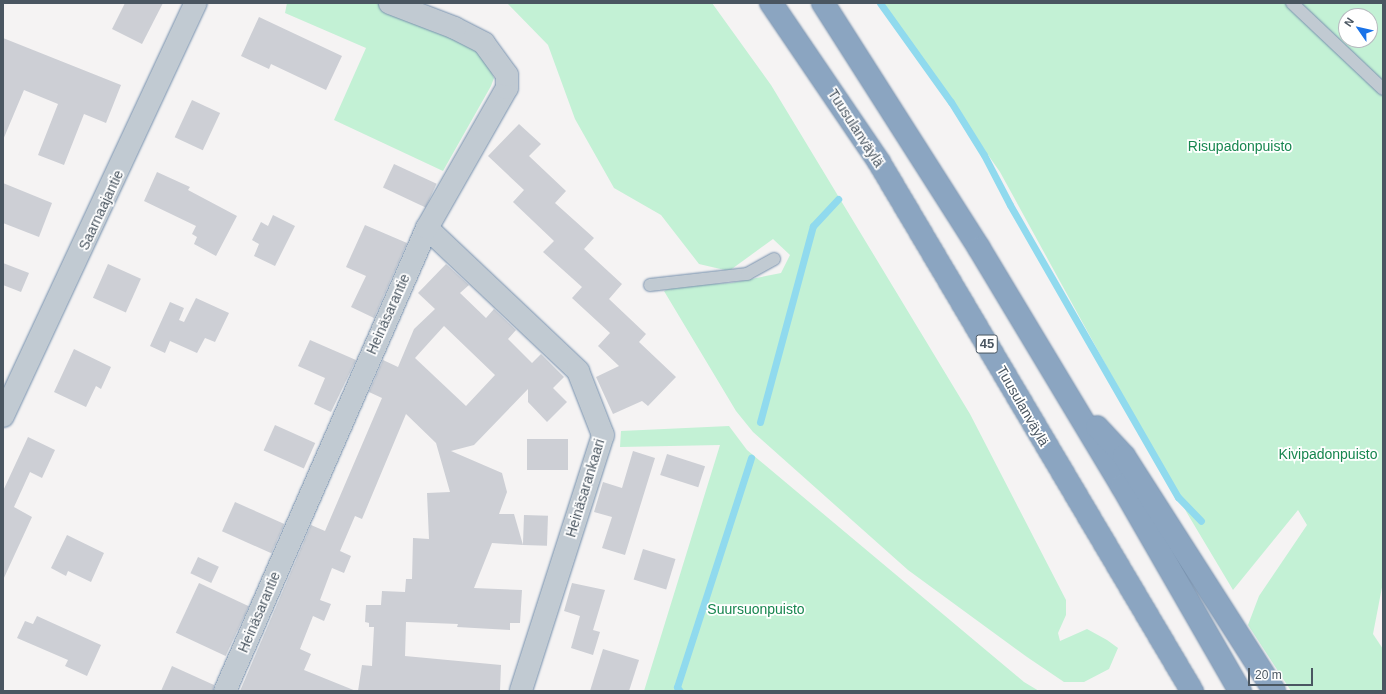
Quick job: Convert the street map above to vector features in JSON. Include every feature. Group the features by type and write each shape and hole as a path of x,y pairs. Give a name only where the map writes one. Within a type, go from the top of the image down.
{"highway":[{"name":"Tuusulanväylä","path":"771,3 879,162 1192,691"},
{"path":"823,3 979,248 1068,396 1240,691"},
{"path":"1068,396 1124,456 1274,691"}],"street":[{"name":"Saarnaajantie","path":"3,416 196,3"},
{"name":"Heinäsarantie","path":"225,691 427,228 507,88 507,75 484,43 455,28 390,3"},
{"name":"Heinäsarankaari","path":"427,228 578,371 603,435 520,691"}],"lane":[{"path":"1292,3 1383,89"},
{"path":"650,285 747,274 774,258"}],"green space":[{"path":"287,3 376,3 476,50 485,58 494,78 491,86 443,171 334,120 366,48 285,13"},
{"path":"507,3 712,3 771,85 970,414 1066,600 1066,615 1058,633 1060,641 1087,629 1107,640 1118,648 1109,669 1084,682 1064,682 1027,657 908,570 753,432 736,411 664,291 674,286 731,283 781,273 790,255 773,239 729,271 699,264 661,215 614,188 575,119 548,45"},
{"path":"882,3 1383,3 1383,582 1373,634 1383,649 1383,691 1291,691 1248,625 1259,596 1307,525 1298,510 1233,590 1187,513 1000,172"},
{"name":"Suursuonpuisto","path":"729,426 747,450 1024,682 1039,691 644,691 720,445 620,447 621,431"}],"building":[{"path":"125,3 163,3 142,44 112,29"},
{"path":"259,17 342,56 326,90 271,64 269,69 241,56"},
{"path":"3,38 121,85 106,123 84,114 64,165 38,155 58,104 24,90 3,140"},
{"path":"192,100 220,113 203,150 175,137"},
{"path":"519,124 541,144 529,156 566,191 555,203 594,238 584,249 622,284 609,299 646,334 639,342 676,377 648,406 642,401 613,414 596,377 619,366 598,346 610,333 572,298 582,287 543,252 554,241 513,202 524,190 488,156"},
{"path":"394,164 437,184 426,207 383,188"},
{"path":"157,172 190,187 188,190 237,216 216,256 194,244 197,237 192,234 196,226 144,201"},
{"path":"3,183 52,203 39,237 3,223"},
{"path":"273,215 295,226 275,266 254,256 259,244 252,240 261,222 268,226"},
{"path":"365,225 407,243 374,318 351,307 366,276 346,267"},
{"path":"3,263 29,273 21,292 3,285"},
{"path":"108,264 141,279 126,312 93,298"},
{"path":"446,264 469,285 460,293 486,318 494,309 516,330 508,339 532,363 541,354 564,377 553,388 567,402 547,422 528,402 528,389 474,445 451,451 502,473 507,492 499,514 514,514 523,545 492,543 474,588 522,590 520,623 510,623 510,630 457,627 458,624 406,622 405,656 501,665 500,691 358,691 362,665 372,666 374,627 369,627 369,623 365,622 366,605 381,605 382,591 405,592 406,579 412,579 413,538 429,539 427,493 450,492 436,443 406,414 362,519 355,516 340,551 351,556 344,573 332,568 320,600 331,604 324,621 313,616 300,649 311,654 304,670 356,691 240,691 311,525 325,531 382,398 369,392 383,360 398,367 414,329 435,309 418,293","holes":["444,326 495,375 466,406 415,358"]},
{"path":"196,298 229,313 215,342 205,338 197,353 170,341 165,353 150,346 170,302 184,308 179,320 184,322"},
{"path":"310,340 356,360 331,412 314,404 325,378 298,366"},
{"path":"74,349 111,367 101,389 96,386 86,407 54,392"},
{"path":"275,425 315,443 304,468 264,451"},
{"path":"28,437 55,450 42,478 30,472 14,507 32,517 3,580 3,491"},
{"path":"527,439 568,439 568,470 527,470"},
{"path":"633,451 655,458 625,555 602,548 612,517 594,512 603,482 622,488"},
{"path":"667,454 705,466 698,487 660,475"},
{"path":"235,502 284,524 271,553 222,531"},
{"path":"524,515 548,516 547,546 523,545"},
{"path":"67,535 104,553 91,582 68,571 66,576 51,568"},
{"path":"643,549 676,559 666,590 634,580"},
{"path":"198,557 219,567 211,583 190,573"},
{"path":"199,583 249,606 226,656 176,633"},
{"path":"572,583 605,590 593,630 600,632 593,655 571,648 580,616 564,611"},
{"path":"37,616 101,645 87,676 65,666 68,660 17,638 25,621 33,624"},
{"path":"603,649 639,660 629,691 590,691"},
{"path":"172,666 214,685 213,691 161,691"}],"waterway":[{"path":"880,3 951,102 984,155 1010,205 1178,497 1201,521"},
{"path":"760,422 813,226 838,199"},
{"path":"680,691 677,687 751,458"}],"park label":[{"name":"Risupadonpuisto","path":"1240,146"},
{"name":"Kivipadonpuisto","path":"1328,454"}]}
